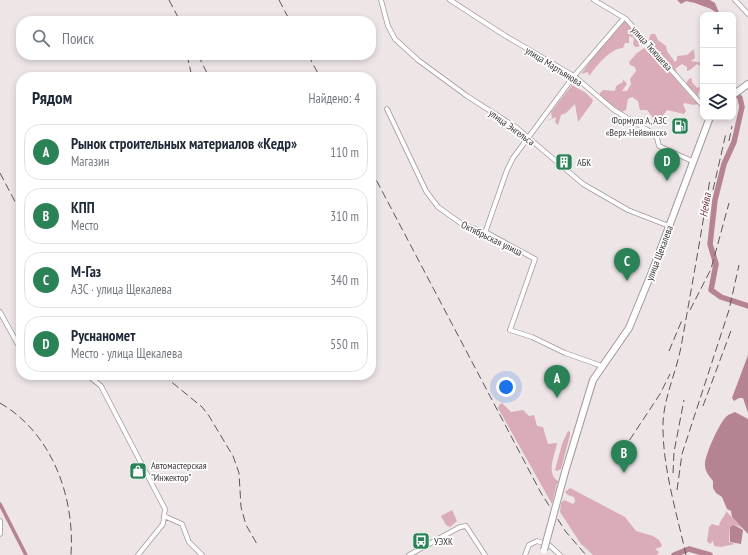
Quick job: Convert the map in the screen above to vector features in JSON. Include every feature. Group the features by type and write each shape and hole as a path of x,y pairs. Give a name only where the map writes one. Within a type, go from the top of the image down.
{"main road":[{"path":"736,93 748,84"},
{"name":"улица Щекалева","path":"543,552 588,391 602,366 629,328 709,120"}],"street":[{"name":"улица Энгельса","path":"381,0 388,26 400,45 467,96 517,128 587,187 628,210 669,226"},
{"name":"улица Мартьянова","path":"450,0 504,35 574,76 614,110 651,132 657,138 659,146 692,161"},
{"name":"улица Тююшева","path":"594,0 624,18 700,103"},
{"path":"735,0 748,14"},
{"path":"485,233 507,170 527,137 574,76 624,18"},
{"name":"Октябрьская улица","path":"387,109 426,191 434,203 462,224 485,233 534,259 510,330 532,337 565,353 602,366"},
{"path":"0,312 16,341"},
{"path":"94,380 101,386 164,509 163,524 138,555"},
{"path":"164,516 182,524 189,542 202,555"},
{"path":"0,521 0,534"},
{"path":"409,555 460,527 466,526 484,555"},
{"path":"524,555 529,545 537,541 549,545 560,555"}],"shaded area":[{"path":"677,0 710,0 715,3 719,12 686,1 681,4"},
{"path":"625,21 643,41 638,47 635,47 633,44 634,38 629,36 629,43 625,43 623,48 613,51 608,55 589,76 588,72 581,74 596,53"},
{"path":"651,34 655,34 658,40 666,46 667,51 675,62 677,60 677,56 687,55 694,49 695,58 691,61 700,62 700,66 697,64 687,71 687,67 682,64 675,69 677,71 675,71 661,55 661,51 659,52 652,45 649,39"},
{"path":"647,46 691,97 699,104 693,105 685,103 683,104 686,111 684,114 667,110 661,118 654,119 647,110 640,110 638,101 632,97 628,99 626,110 622,112 600,97 600,93 603,90 615,91 616,86 623,82 623,79 627,84 622,91 627,91 631,84 630,79 636,71 635,67 630,65 629,62 637,53"},
{"path":"690,78 697,88 700,87 698,96 687,85 687,81"},
{"path":"572,85 586,93 593,100 592,103 578,122 575,104 566,113 561,115 558,125 555,122 556,117 547,121 552,118 551,112"},
{"path":"748,355 748,413 743,398 739,398 734,401 732,398"},
{"path":"502,403 511,412 523,410 529,416 534,415 537,426 543,427 548,444 557,443 552,470 556,480 561,483 557,483 552,504 498,408"},
{"path":"735,412 748,419 748,534 732,517 731,511 727,509 722,497 716,493 713,488 713,481 705,468 707,455 717,432 724,419"},
{"path":"568,431 570,432 570,435 561,469 557,471 555,470 562,444"},
{"path":"570,488 625,517 636,531 653,536 659,540 662,545 661,547 655,549 659,552 657,555 593,555 581,544 560,512 561,503 564,500 573,504 575,502 574,497 565,492"},
{"path":"452,510 457,521 450,527 446,525 441,516"},
{"path":"726,511 742,528 735,525 730,527 729,542 735,544 721,547 714,546 713,541 710,544 707,541 709,527 712,524 719,526"},
{"path":"734,525 743,530 741,544 730,542 730,527"}],"waterway":[{"name":"Нейва","path":"736,92 740,98 742,107 734,142 724,164 715,200 710,244 716,264 711,290 721,297 748,306"},
{"path":"0,504 26,555"},
{"path":"674,555 689,549 710,555"}],"railway":[{"path":"169,0 177,16"},
{"path":"279,0 287,16"},
{"path":"188,60 191,72"},
{"path":"200,60 206,72"},
{"path":"311,60 317,72"},
{"path":"729,141 732,126"},
{"path":"713,190 726,133"},
{"path":"0,173 16,203"},
{"path":"686,555 667,473 663,439 663,423 668,394 681,347 710,179"},
{"path":"376,180 541,493 566,532 586,555"},
{"path":"690,310 711,269 729,203"},
{"path":"677,490 682,454 729,310 739,265"},
{"path":"669,351 682,320"},
{"path":"703,406 732,328"},
{"path":"623,450 660,394 670,374"},
{"path":"169,380 202,407 233,456 239,473 241,507 246,525 257,544"},
{"path":"673,473 674,452 684,400"},
{"path":"0,403 18,416 34,431 56,468 64,489 69,511 71,555"}],"place":[{"name":"Формула А, АЗС «Верх-Нейвинск»","path":"680,126"},
{"name":"АБК","path":"564,162"},
{"name":"Руснаномет","path":"667,181"},
{"name":"М-Газ","path":"627,281"},
{"name":"Рынок строительных материалов «Кедр»","path":"557,398"},
{"name":"Автомастерская \"Инжектор\"","path":"138,471"},
{"name":"КПП","path":"624,473"},
{"name":"УЭХК","path":"421,541"}]}
